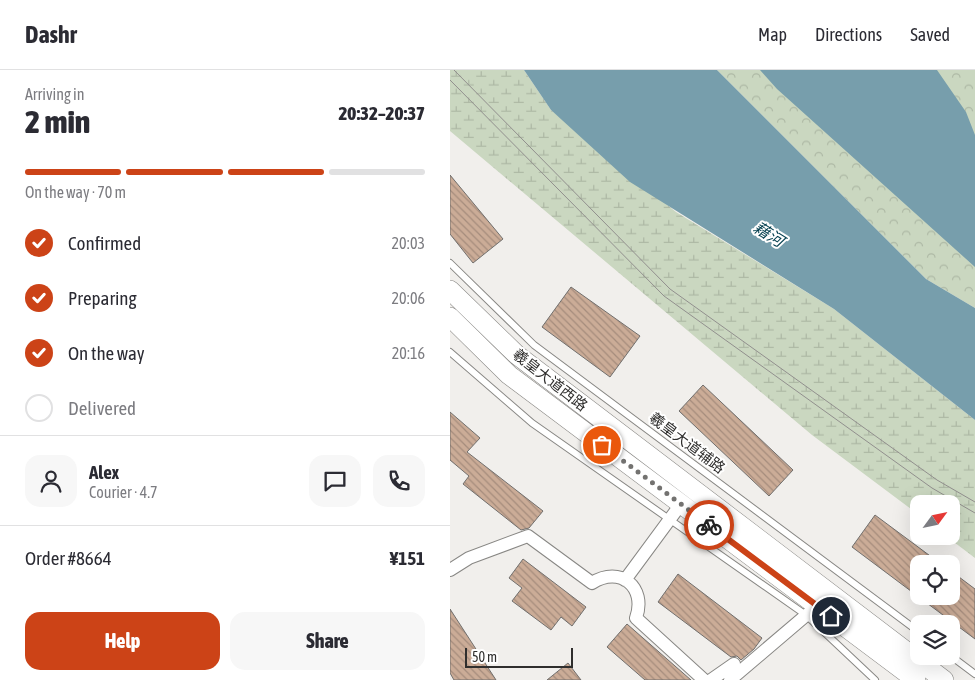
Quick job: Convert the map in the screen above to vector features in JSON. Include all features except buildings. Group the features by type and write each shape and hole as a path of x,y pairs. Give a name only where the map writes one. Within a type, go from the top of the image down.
{"main road":[{"name":"羲皇大道西路","path":"450,290 517,356 944,680"},
{"name":"羲皇大道西路","path":"450,317 509,375 680,504 811,610 916,680"}],"street":[{"path":"625,580 680,504"},
{"path":"450,570 469,558 528,536 592,583 608,576 625,580 637,593 639,601 636,618 704,680"},
{"path":"730,680 811,610"},
{"path":"711,680 734,664"}],"lane":[{"name":"羲皇大道辅路","path":"450,263 534,345 910,625"},
{"path":"450,352 532,423 669,519 811,610 876,680"},
{"path":"960,663 975,674"}],"green space":[{"path":"450,70 524,70 551,110 676,212 834,309 975,420 975,558 958,545 960,545 960,495 910,495 910,508 812,435 450,131"},
{"path":"717,70 975,70 975,308 926,279"}],"water":[{"name":"藉河","path":"524,70 717,70 926,279 975,308 975,420 834,309 630,182 551,110"},
{"path":"760,70 937,70 966,112 975,135 975,267 777,89"}],"tram line":[{"path":"454,70 670,289 937,480 975,502"},
{"path":"450,80 664,296 932,488 975,513"}],"way so far":[{"path":"602,445 709,525"}],"route":[{"path":"709,525 831,616"}]}
